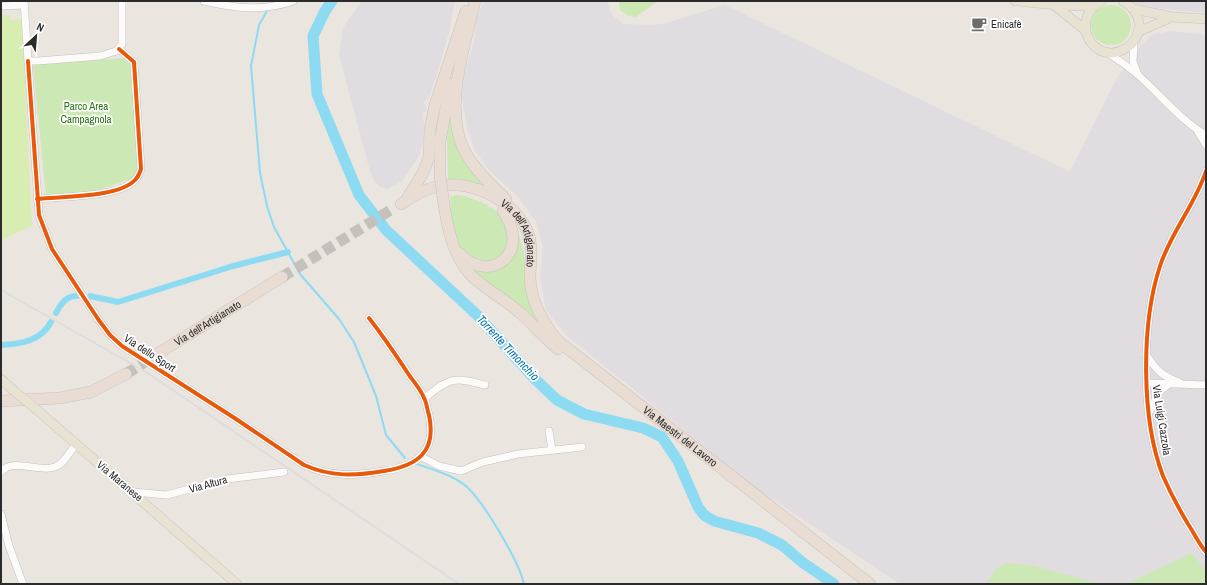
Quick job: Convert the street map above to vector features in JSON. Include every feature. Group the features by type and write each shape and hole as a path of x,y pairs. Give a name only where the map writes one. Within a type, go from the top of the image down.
{"highway":[{"path":"464,33 468,1"},
{"path":"400,204 423,173 429,157 430,129 435,105 468,1"},
{"path":"474,1 464,33 444,117 440,142 440,176 444,205 455,248 463,266 472,277 505,300 555,346 598,378 622,393"},
{"path":"474,1 455,95 457,129 464,148 474,166 518,212 525,223 528,234"},
{"name":"Via dell'Artigianato","path":"400,204 419,193 440,186 470,187 481,190 505,204 515,214 528,234 531,264"},
{"name":"Via dell'Artigianato","path":"400,204 433,193 463,191 479,196 503,211 515,222 520,230 531,264"},
{"path":"455,248 463,257 483,266 493,265 503,261 512,252 514,242 511,223 503,211"},
{"name":"Via Maestri del Lavoro","path":"531,264 530,278 535,304 549,330 571,354 870,584"},
{"name":"Via dell'Artigianato","path":"154,356 282,277"},
{"path":"1,401 60,398 91,392 126,374"}],"main road":[{"path":"1015,1 1054,5 1098,3"},
{"path":"1098,3 1088,12 1085,20 1085,30 1095,48 1108,53 1122,51 1134,42 1138,32 1138,20 1133,9 1123,1"},
{"path":"1054,5 1085,30"},
{"path":"1133,9 1173,17 1206,19"},
{"path":"1138,32 1173,17"},
{"name":"Via Maranese","path":"1,380 133,492 237,584"}],"street":[{"path":"28,61 100,56 111,54 119,49 122,44 122,1"},
{"path":"204,1 249,8 273,7 293,1"},
{"name":"Via dello Sport","path":"1,6 24,3 39,215 52,249 110,335 122,346 236,418 304,465 314,470 355,476 393,470 417,460"},
{"path":"1134,42 1133,62 1138,75"},
{"path":"37,199 105,193 135,180 141,169 134,62 119,49"},
{"path":"1108,53 1138,75 1197,130 1206,135"},
{"path":"1197,130 1206,145"},
{"name":"Via Luigi Cazzola","path":"1206,171 1197,194 1174,234 1160,266 1150,310 1146,353 1146,383 1150,412 1157,456 1163,476 1183,516 1206,552"},
{"name":"Via Luigi Cazzola","path":"1197,194 1206,186"},
{"path":"369,318 388,342 425,398 430,421 430,441 417,460 460,471 496,458 531,451 582,447"},
{"path":"1146,353 1158,372 1164,376 1185,384"},
{"path":"425,398 446,382 461,379 485,386"},
{"path":"1146,383 1206,385"},
{"path":"1150,412 1158,393 1169,384"},
{"path":"549,432 552,450"},
{"path":"1,472 8,466 13,465 48,468 55,467 62,462 76,445"},
{"name":"Via Altura","path":"133,492 167,495 227,478 284,472"},
{"path":"1,514 9,546 24,584"}],"shaded area":[{"path":"362,1 455,1 449,32 435,80 428,99 424,101 427,111 422,113 424,122 423,141 419,156 402,181 387,189 380,187 375,182 370,171 339,55 343,28"},
{"path":"483,1 607,1 612,15 624,24 651,25 663,24 725,5 1070,172 1117,78 1142,44 1153,34 1173,31 1206,35 1206,584 900,584 750,484 565,334 546,310 540,278 543,247 536,221 518,197 490,171 475,151 467,127 462,97 464,75 475,38 476,21"},
{"path":"1128,1 1206,1 1206,13 1146,7"}],"green space":[{"path":"619,1 658,1 636,17 629,16 620,10"},
{"path":"1115,5 1122,8 1128,14 1131,25 1130,33 1122,42 1115,45 1107,45 1100,42 1092,33 1091,21 1094,14 1103,6"},
{"path":"1,15 9,15 10,20 22,20 32,226 1,240"},
{"name":"Parco Area Campagnola","path":"125,58 131,66 138,166 134,178 79,196 46,195 33,65"},
{"path":"451,111 479,179 484,185 467,181 448,180 447,139"},
{"path":"459,195 474,199 489,206 502,216 506,223 509,230 507,252 490,263 469,257 460,246 454,229 450,196"},
{"path":"519,235 524,254 528,295 539,326 482,281 468,266 514,255"},
{"path":"1192,553 1206,572 1206,584 1126,584"},
{"path":"1005,563 1030,565 1102,584 986,584 996,569"}],"waterway":[{"name":"Torrente Timonchio","path":"332,1 325,11 313,36 317,94 359,195 386,230 477,315 535,379 557,400 584,414 643,428 662,437 678,461 698,507 704,515 714,521 758,533 782,545 802,562 834,584"},
{"path":"267,11 259,25 251,66 260,173 267,206 274,227 300,274 339,319 354,342 376,396 386,435 405,458"},
{"path":"90,296 118,302 233,266 288,252"},
{"path":"56,313 67,299 77,296"},
{"path":"1,345 16,344 30,340 42,333 51,322"},
{"path":"417,464 443,473 456,479 467,487 500,533 515,561 524,584"}],"tunnel":[{"path":"282,277 394,208"},
{"path":"126,374 154,356"}],"railway":[{"path":"1,290 146,372 459,584"}],"cycle path":[{"path":"37,199 103,193 127,186 138,176 141,169 134,62 119,49"},
{"path":"28,61 39,215 52,249 98,319 110,335 122,346 236,419 304,465 324,472 363,474 396,469 415,461 427,448 431,428 425,400 421,392 369,318"},
{"path":"1206,171 1196,195 1170,242 1160,266 1149,315 1146,371 1147,400 1151,427 1156,453 1163,476 1181,512 1206,552"}],"place":[{"name":"Enicafè","path":"979,24"}]}
